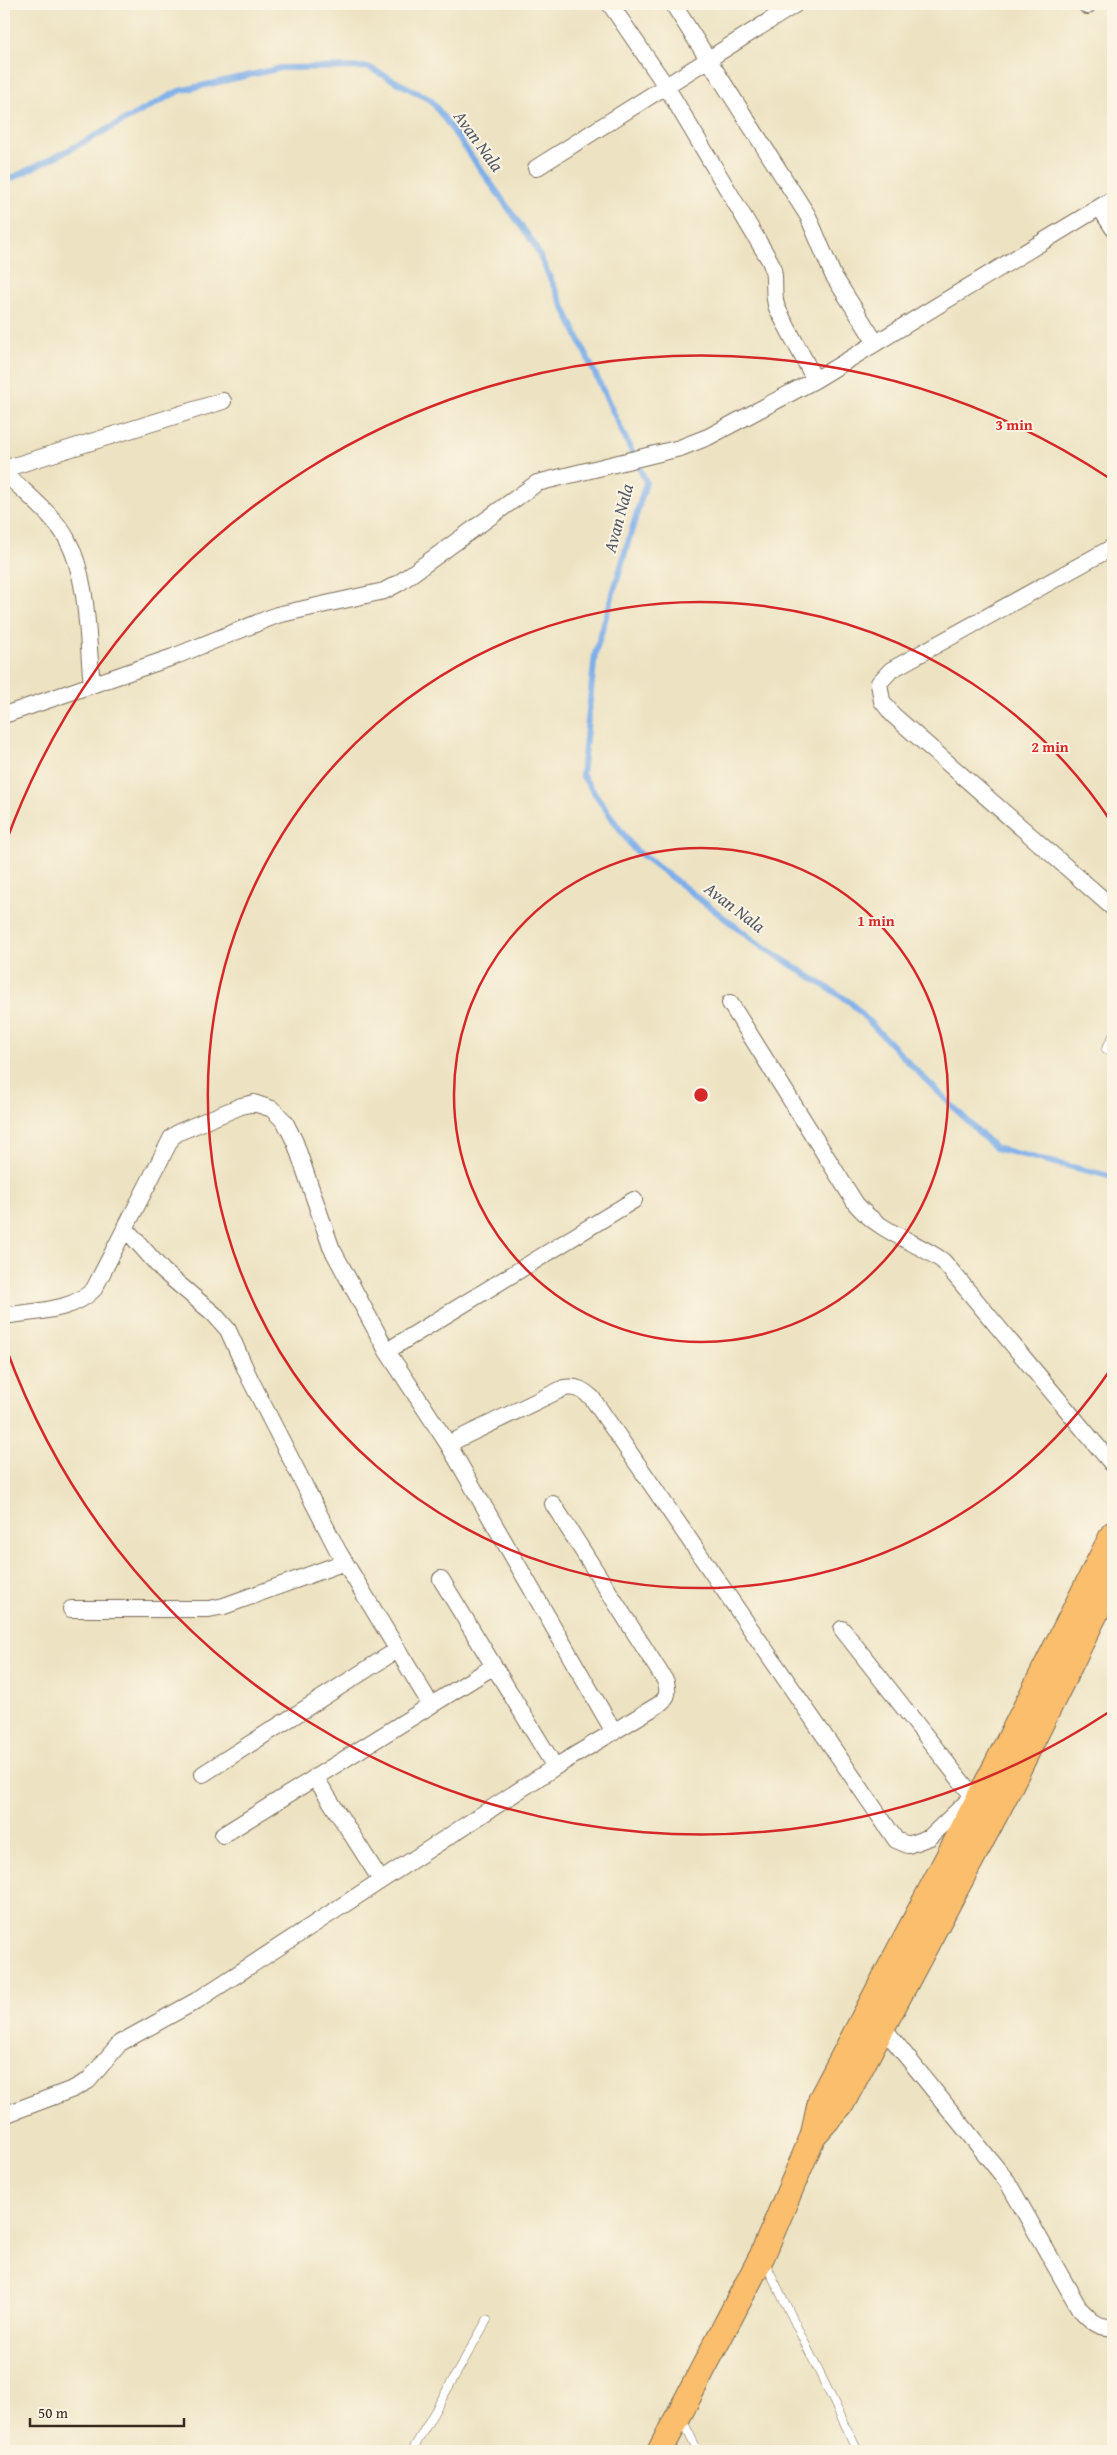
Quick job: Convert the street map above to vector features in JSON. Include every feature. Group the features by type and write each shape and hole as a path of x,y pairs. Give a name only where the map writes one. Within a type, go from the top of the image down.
{"main road":[{"path":"660,2451 762,2256 813,2136 842,2103 875,2018 1113,1534"},
{"path":"980,1806 1113,1578"}],"street":[{"path":"610,4 666,86 770,261 776,277 774,299 777,308 815,380"},
{"path":"673,4 808,216 833,275 876,344"},
{"path":"536,168 796,4"},
{"path":"4,715 174,657 277,615 384,591 399,583 537,483 695,443 815,380 1107,204 1113,228"},
{"path":"92,685 82,584 67,538 4,470 223,401"},
{"path":"1113,547 891,670 879,683 882,701 893,715 1113,908"},
{"path":"730,1003 856,1204 878,1225 928,1250 943,1261 1113,1465"},
{"path":"4,1316 63,1306 88,1295 94,1289 172,1137 178,1132 241,1106 254,1103 272,1109 284,1122 295,1142 331,1248 387,1351 448,1444 614,1732"},
{"path":"387,1351 634,1200"},
{"path":"125,1228 163,1271 214,1314 228,1330 250,1379 345,1562 431,1705"},
{"path":"448,1444 564,1388 574,1387 584,1390 592,1398 896,1840 908,1845 930,1837 980,1806 842,1629"},
{"path":"4,2115 73,2089 88,2081 120,2043 196,2001 380,1879 555,1767 658,1706 667,1698 669,1692 666,1682 553,1504"},
{"path":"71,1609 209,1609 224,1606 345,1562"},
{"path":"441,1579 555,1767"},
{"path":"203,1774 398,1650"},
{"path":"223,1835 494,1666"},
{"path":"315,1777 380,1879"},
{"path":"875,2018 1007,2181 1079,2308 1092,2322 1106,2328 1113,2327"}],"lane":[{"path":"1106,1049 1113,1036"},
{"path":"762,2256 858,2451"},
{"path":"412,2451 487,2320"},
{"path":"680,2415 698,2451"}],"waterway":[{"name":"Avan Nala","path":"4,182 67,151 179,91 281,68 368,67 431,100 534,244 646,482 595,654 582,775 633,848 757,943 850,1002 995,1148 1113,1177"}]}
